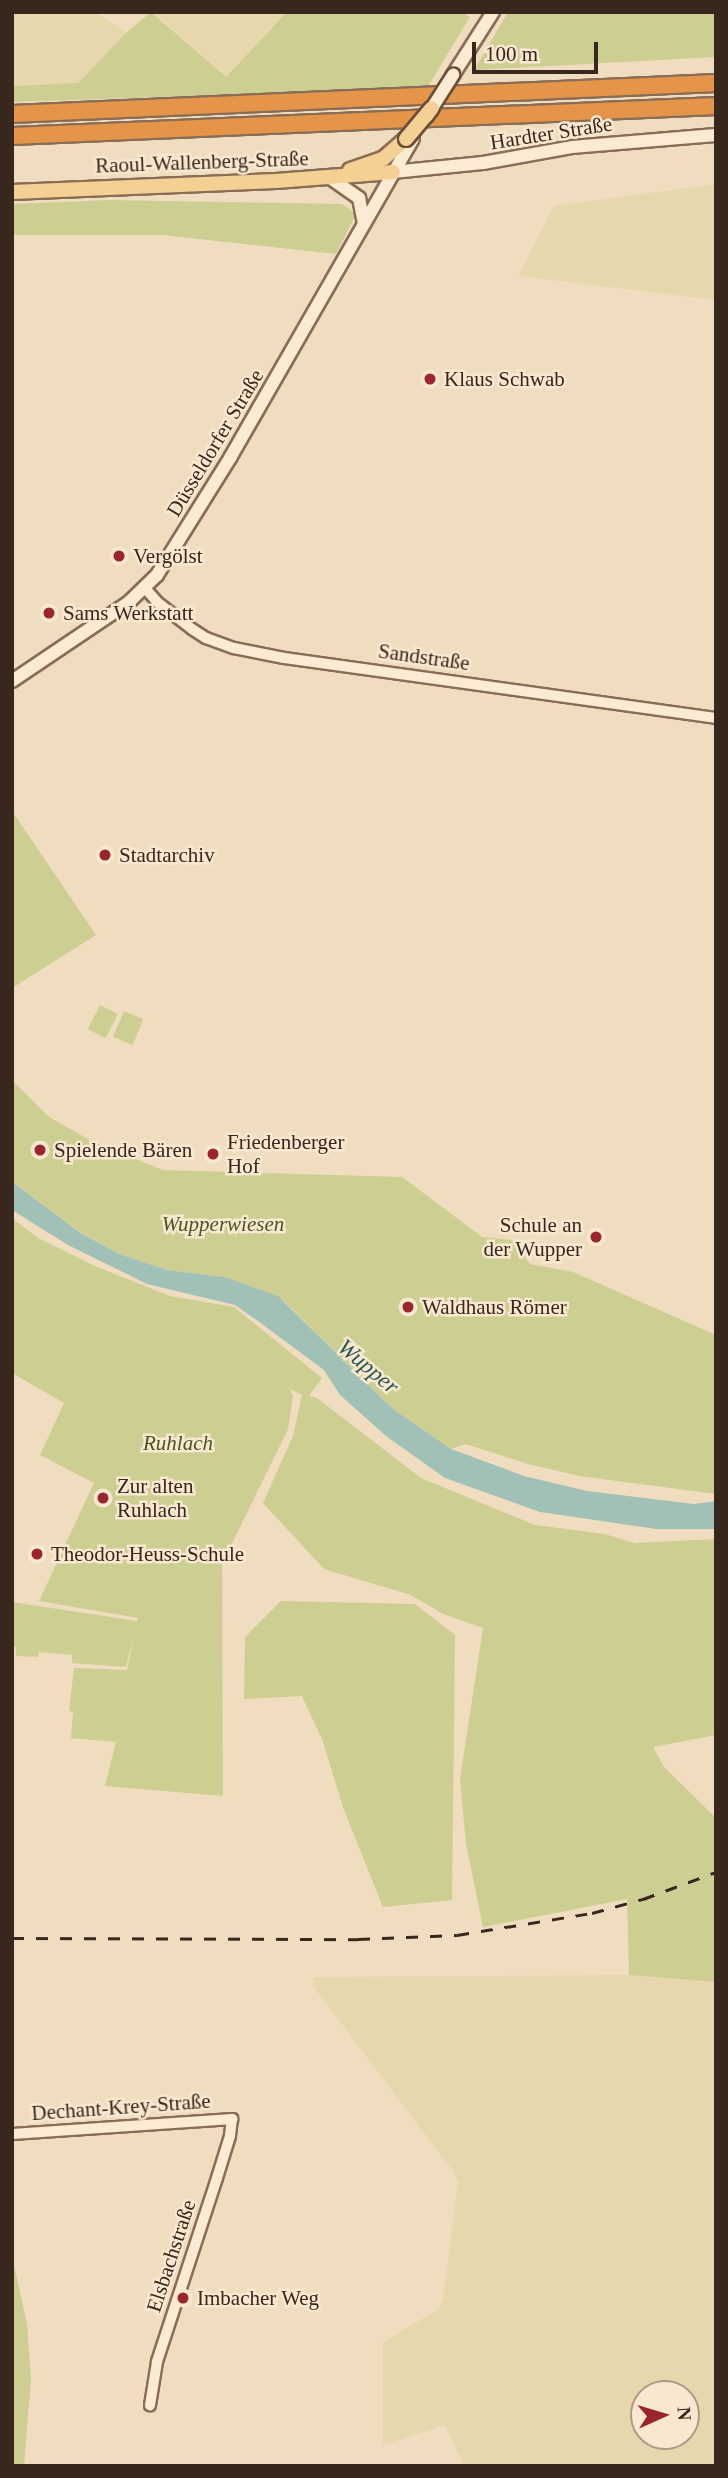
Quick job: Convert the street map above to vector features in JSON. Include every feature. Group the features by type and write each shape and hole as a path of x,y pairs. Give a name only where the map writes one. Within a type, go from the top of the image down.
{"highway":[{"path":"12,114 716,83"},
{"path":"12,136 716,106"}],"main road":[{"path":"329,177 377,161 410,139 493,12"},
{"name":"Hardter Straße","path":"393,172 483,163 572,147 716,135"},
{"name":"Düsseldorfer Straße","path":"12,681 145,588 157,575 200,508 364,228 410,139"},
{"name":"Raoul-Wallenberg-Straße","path":"12,192 393,172"},
{"path":"329,177 359,198 364,228"}],"street":[{"name":"Sandstraße","path":"145,588 157,602 192,629 206,638 234,648 284,658 716,718"},
{"name":"Dechant-Krey-Straße","path":"12,2134 232,2119"},
{"name":"Elsbachstraße","path":"150,2405 157,2362 224,2157 232,2119"}],"shaded area":[{"path":"12,12 94,12 127,32 78,83 12,86"},
{"path":"153,12 287,12 226,77"},
{"path":"716,184 716,300 518,276 554,206"},
{"path":"629,1975 716,1982 716,2466 464,2466 445,2425 383,2445 383,2342 437,2310 443,2300 458,2183 453,2171 313,1986 313,1977"}],"green space":[{"path":"151,12 226,77 287,12 462,12 470,17 427,88 12,102 12,86 78,83 127,32"},
{"path":"508,12 716,12 716,57 474,70"},
{"path":"109,200 342,204 356,214 336,254 162,235 12,235 12,204"},
{"path":"12,811 96,935 12,988"},
{"path":"100,1005 118,1014 106,1038 88,1029"},
{"path":"124,1011 143,1019 132,1045 113,1037"},
{"name":"Wupperwiesen","path":"12,1080 49,1117 93,1142 163,1170 402,1177 482,1237 513,1240 530,1264 573,1272 716,1335 716,1494 579,1476 528,1464 466,1444 451,1449 393,1409 283,1300 224,1277 167,1270 119,1254 82,1233 12,1182"},
{"name":"Ruhlach","path":"12,1218 38,1238 95,1266 170,1296 234,1307 322,1378 309,1396 317,1398 421,1478 535,1525 605,1534 634,1543 716,1539 716,1735 653,1747 664,1767 716,1818 716,1982 629,1975 627,1899 483,1927 466,1844 460,1779 483,1628 443,1614 411,1595 324,1569 263,1503 293,1436 302,1395 290,1389 293,1396 288,1429 222,1564 223,1796 105,1786 116,1742 71,1738 73,1712 69,1711 74,1668 127,1670 135,1632 126,1667 72,1663 72,1655 39,1652 38,1657 16,1656 16,1647 12,1647 12,1602 137,1621 138,1618 39,1601 94,1483 40,1455 64,1403 12,1373"},
{"path":"281,1601 415,1604 455,1635 452,1900 383,1907 344,1810 322,1739 302,1696 244,1699 245,1637"},
{"path":"12,2256 27,2324 31,2379 24,2466 12,2466"}],"water":[{"path":"12,1182 81,1233 119,1254 167,1270 224,1277 278,1296 393,1409 451,1449 524,1476 587,1491 694,1504 716,1501 716,1529 656,1529 540,1512 445,1478 386,1436 340,1395 324,1370 235,1305 147,1284 68,1245 12,1210"}],"railway":[{"path":"12,1938 358,1939 457,1935 592,1913 643,1899 716,1872"}],"place":[{"name":"Klaus Schwab","path":"430,379"},
{"name":"Vergölst","path":"119,556"},
{"name":"Sams Werkstatt","path":"49,613"},
{"name":"Stadtarchiv","path":"105,855"},
{"name":"Spielende Bären","path":"40,1150"},
{"name":"Friedenberger Hof","path":"213,1154"},
{"name":"Schule an der Wupper","path":"596,1237"},
{"name":"Waldhaus Römer","path":"408,1307"},
{"name":"Zur alten Ruhlach","path":"103,1498"},
{"name":"Theodor-Heuss-Schule","path":"37,1554"},
{"name":"Imbacher Weg","path":"183,2298"}],"water label":[{"name":"Wupper","path":"368,1367"}]}
